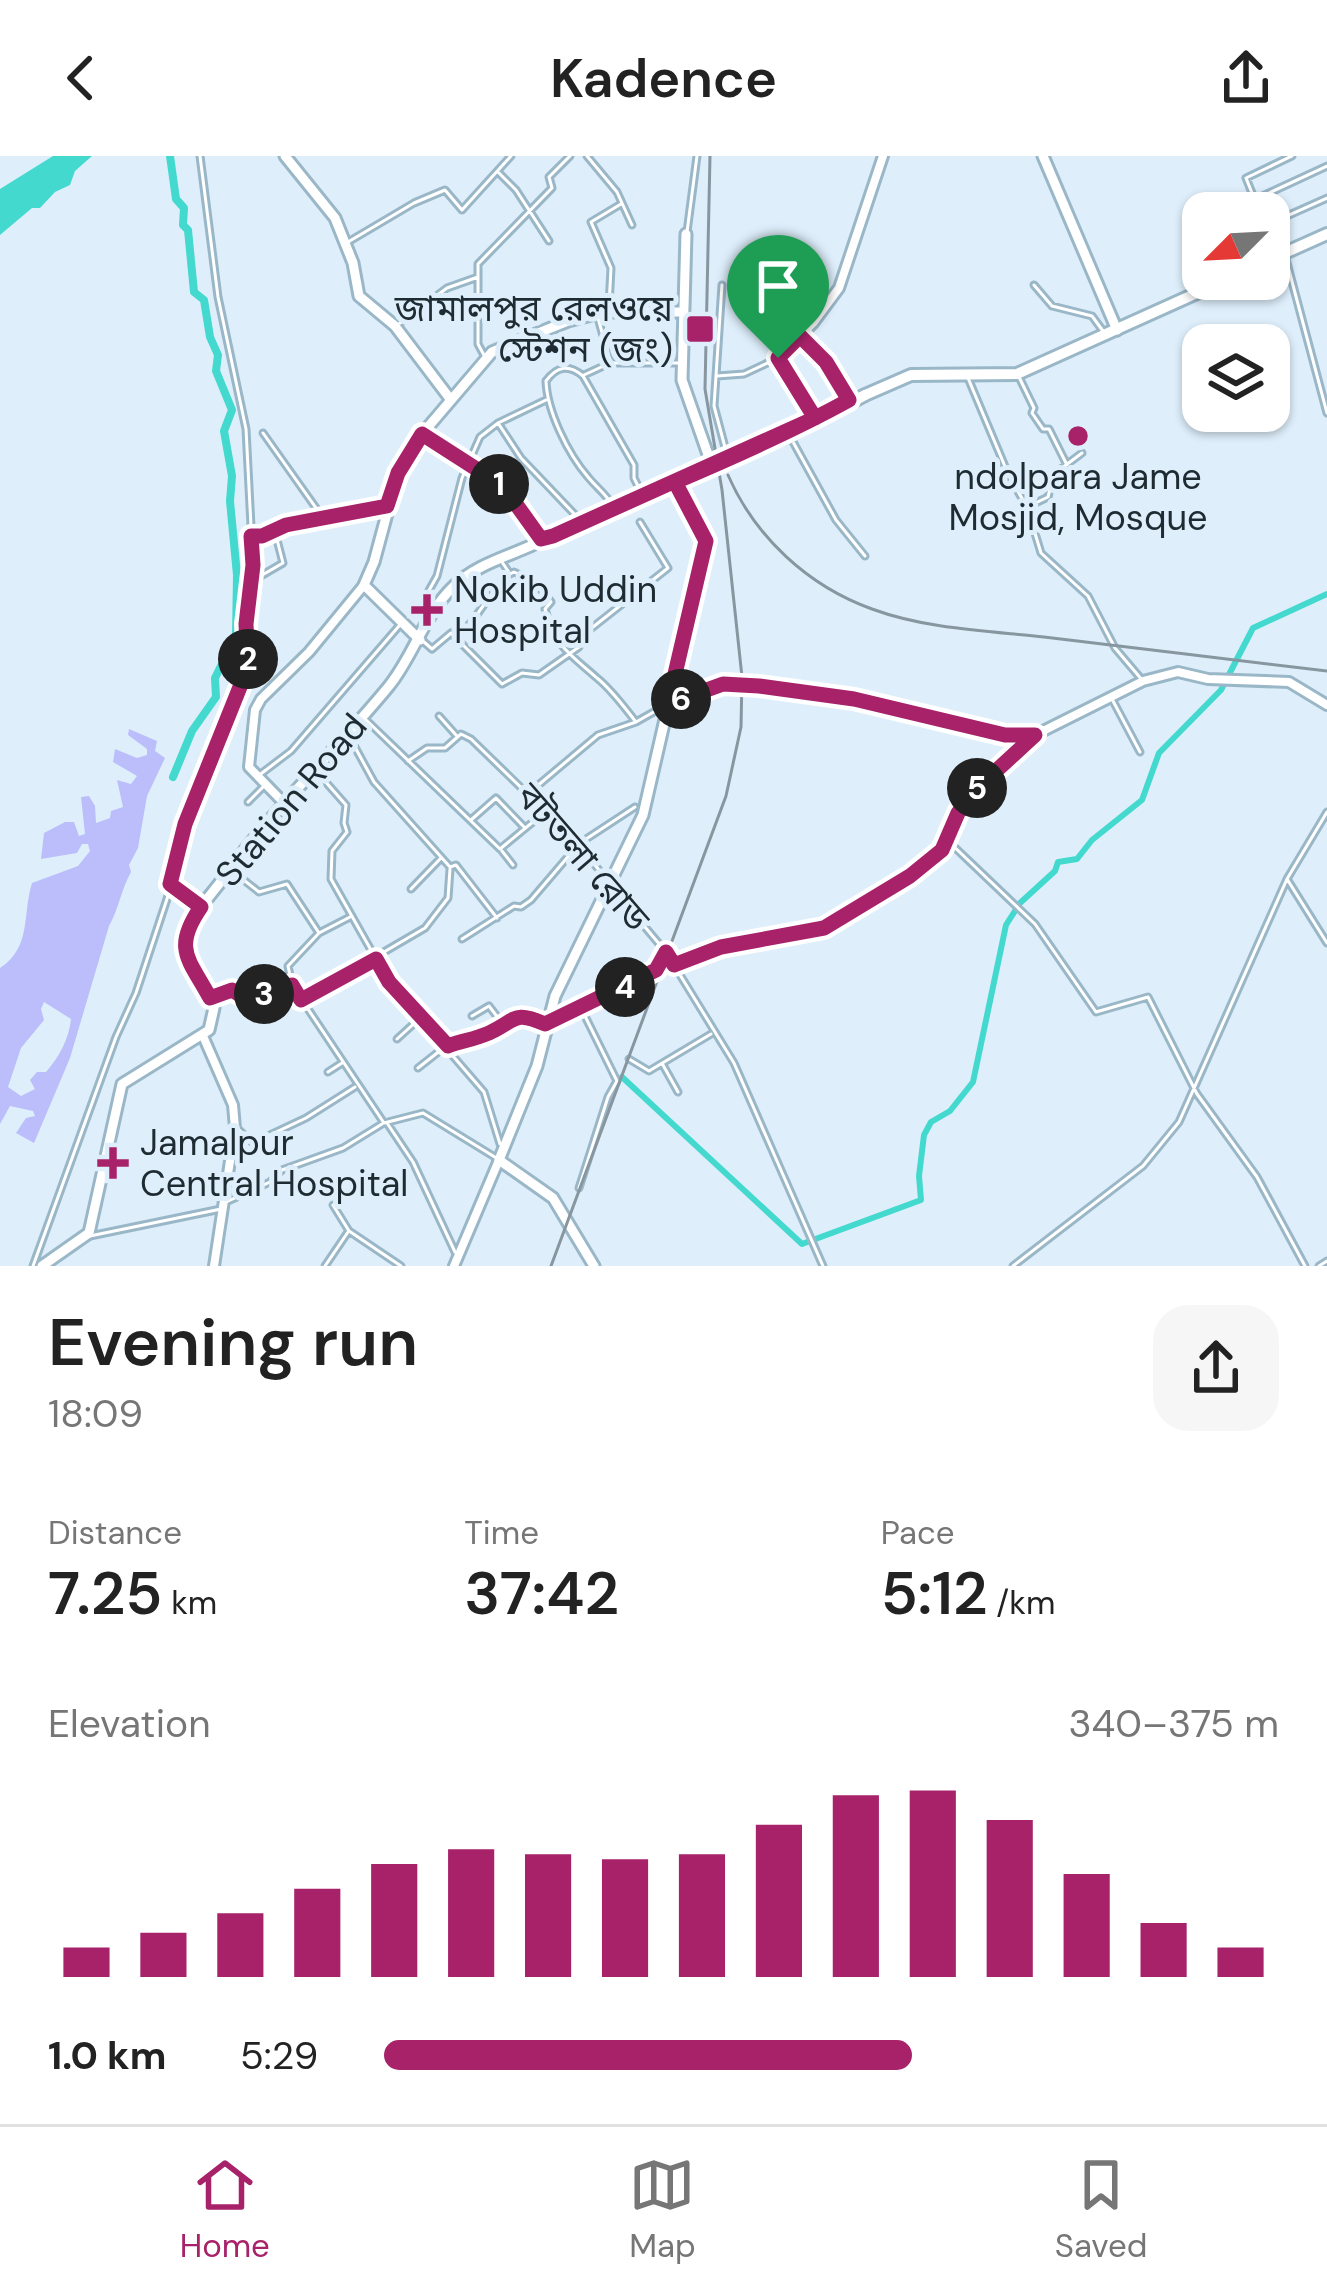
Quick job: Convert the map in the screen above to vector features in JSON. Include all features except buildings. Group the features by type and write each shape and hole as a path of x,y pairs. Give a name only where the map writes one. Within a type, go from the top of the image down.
{"highway":[{"path":"1290,250 1327,233"},
{"path":"550,536 788,436 911,375 1018,374 1182,300"}],"main road":[{"path":"285,156 335,218 358,296 395,326 451,400"},
{"path":"815,418 778,358 839,288 883,156"},
{"path":"1043,156 1112,332"},
{"path":"686,233 683,390 712,466"},
{"path":"283,802 257,777 247,758 255,710 364,585 398,473 422,434 487,358 527,337 603,312 681,312"},
{"name":"Station Road","path":"210,998 185,959 184,944 201,907 283,802 394,680 430,615 454,585 499,558 789,433 865,395"},
{"path":"457,1264 537,1066 555,996 643,815 706,541 675,482"},
{"path":"364,585 420,640"},
{"path":"668,704 723,684 756,686 854,699 1005,735 1035,735 1143,681 1178,672 1289,682 1327,706"},
{"path":"38,1266 86,1237 122,1084 203,1036 212,1024 210,998"},
{"path":"203,1036 233,1105 235,1128 214,1266"},
{"path":"501,1156 554,1198 594,1266"}],"street":[{"path":"38,1266 116,1037 136,993 185,824 248,667 246,624 252,581 246,429 218,297 200,156"},
{"path":"346,243 446,190 462,210 512,156"},
{"path":"487,358 478,344 478,264 552,188 550,175 570,156"},
{"path":"587,156 605,174 632,225"},
{"path":"686,233 697,156"},
{"path":"1251,192 1246,178 1292,156"},
{"path":"1271,192 1327,166"},
{"path":"498,171 549,241"},
{"path":"1290,215 1327,198"},
{"path":"610,363 603,312 611,268 590,225 621,204"},
{"path":"395,326 447,288 480,276"},
{"path":"722,285 714,406 726,451"},
{"path":"1034,285 1052,306 1093,316 1112,332"},
{"path":"1290,294 1327,413"},
{"path":"800,336 826,362 849,400"},
{"path":"716,376 744,374 778,358"},
{"path":"583,376 610,363 681,363"},
{"path":"614,507 573,458 548,399 545,383 567,366 583,376 634,465 642,496"},
{"path":"1018,374 1034,407 1032,413 1043,429 1049,429 1066,465"},
{"path":"968,376 1009,476 1027,507 1041,553 1088,596 1114,648 1143,681"},
{"path":"430,615 428,594 467,464 480,437 548,399"},
{"path":"498,423 521,458 581,521"},
{"path":"263,433 322,517"},
{"path":"789,433 836,520 865,556"},
{"path":"422,434 506,489 550,536"},
{"path":"1027,507 1048,497 1054,474 1082,453"},
{"path":"251,536 387,506"},
{"path":"420,640 432,649 451,633 502,684 522,673 539,675 579,647 579,638 668,568 640,522"},
{"path":"252,581 284,560 273,532"},
{"path":"499,558 510,574"},
{"path":"458,637 494,587 514,572 525,577 551,602 545,610 555,640 597,677 636,722"},
{"path":"257,777 291,751 384,649 402,622"},
{"path":"1111,697 1140,752"},
{"path":"529,793 598,735 668,704"},
{"name":"বটতলা রোড","path":"439,716 458,736 482,746 529,793 666,952 734,1064 823,1266"},
{"path":"362,717 513,865"},
{"path":"301,1000 425,928 448,898 450,867 374,782 347,733"},
{"path":"674,965 721,947 749,945 832,924 910,876 942,850 972,793 1035,735"},
{"path":"408,761 427,748 445,748 458,736"},
{"path":"313,768 346,805 347,832 332,851 331,874 389,982 484,1092 501,1156"},
{"path":"248,802 265,785"},
{"path":"470,822 496,798 526,829"},
{"path":"462,939 531,900 578,845 634,807"},
{"path":"501,850 545,812"},
{"path":"1012,1266 1143,1166 1179,1122 1287,879 1327,812"},
{"path":"947,840 1018,905 1098,1013 1148,997 1194,1089 1256,1177 1305,1266"},
{"path":"411,889 441,857"},
{"path":"450,867 456,865 497,918"},
{"path":"230,868 260,892 287,884 319,933"},
{"path":"1287,879 1327,943"},
{"path":"170,884 201,907"},
{"path":"354,915 319,933 288,966 292,985 412,1162 457,1264"},
{"path":"418,1068 446,1046 490,1033 516,1016 545,1024 656,970 666,952"},
{"path":"210,998 232,990 247,999 292,985"},
{"path":"472,1016 488,1006 503,1024"},
{"path":"579,1189 617,1081 580,1006"},
{"path":"397,1039 420,1018"},
{"path":"629,1059 645,1071 713,1034"},
{"path":"328,1072 343,1063"},
{"path":"662,1063 678,1092"},
{"path":"235,1128 253,1143 306,1118 358,1085"},
{"path":"86,1237 223,1206 270,1182 282,1170 343,1148 385,1122 411,1114 430,1115 501,1156"},
{"path":"333,1204 349,1231 401,1266"},
{"path":"325,1266 349,1231"},
{"path":"1319,1266 1327,1261"}],"shaded area":[{"path":"53,156 92,156 75,171 70,185 0,235 0,189"},
{"path":"129,729 157,741 155,751 165,758 147,796 131,872 109,926 70,1058 34,1143 16,1133 26,1118 35,1116 33,1111 10,1106 0,1124 0,968 22,940 32,883 78,866 90,851 88,844 82,844 77,853 41,859 44,833 74,822 79,836 85,834 81,797 89,796 95,806 96,823 123,807 117,780 131,784 137,776 113,762 115,749 137,758 147,755 147,749 128,735","holes":["44,1002 71,1019 55,1060 46,1072 37,1072 30,1080 35,1089 21,1096 8,1087 21,1048 44,1020"]}],"waterway":[{"path":"170,156 176,199 184,208 183,225 188,230 194,292 204,300 218,355 216,371 232,410 224,431 232,476 237,575 236,636 215,678 216,697 192,731 173,777"},
{"path":"622,1077 802,1244 921,1200 924,1135 931,1122 950,1111 973,1082 1006,925 1020,903 1055,871 1058,862 1077,859 1092,840 1142,800 1159,753 1221,690 1253,628 1327,594"}],"railway":[{"path":"551,1266 726,796 741,727 742,677 722,490 705,389 710,156"},
{"path":"728,475 753,519 786,557 826,587 872,609 957,628 1327,671"}],"place":[{"name":"জামালপুর রেলওয়ে স্টেশন (জং)","path":"700,329"},
{"name":"ndolpara Jame Mosjid, Mosque","path":"1078,436"},
{"name":"Nokib Uddin Hospital","path":"427,610"},
{"name":"Jamalpur Central Hospital","path":"113,1163"}],"route":[{"path":"800,336 826,362 849,400 789,433 675,482 706,541 668,704 723,684 759,686 854,699 1005,735 1035,735 972,793 942,850 910,876 824,928 721,947 674,965 666,952 656,970 545,1024 516,1016 490,1033 448,1046 389,982 376,959 301,1000 292,985 247,999 232,990 210,998 185,959 184,944 201,907 170,884 185,824 248,667 251,536 387,506 398,473 422,434 503,486 541,539 553,536 815,418 778,358 800,336"}]}
